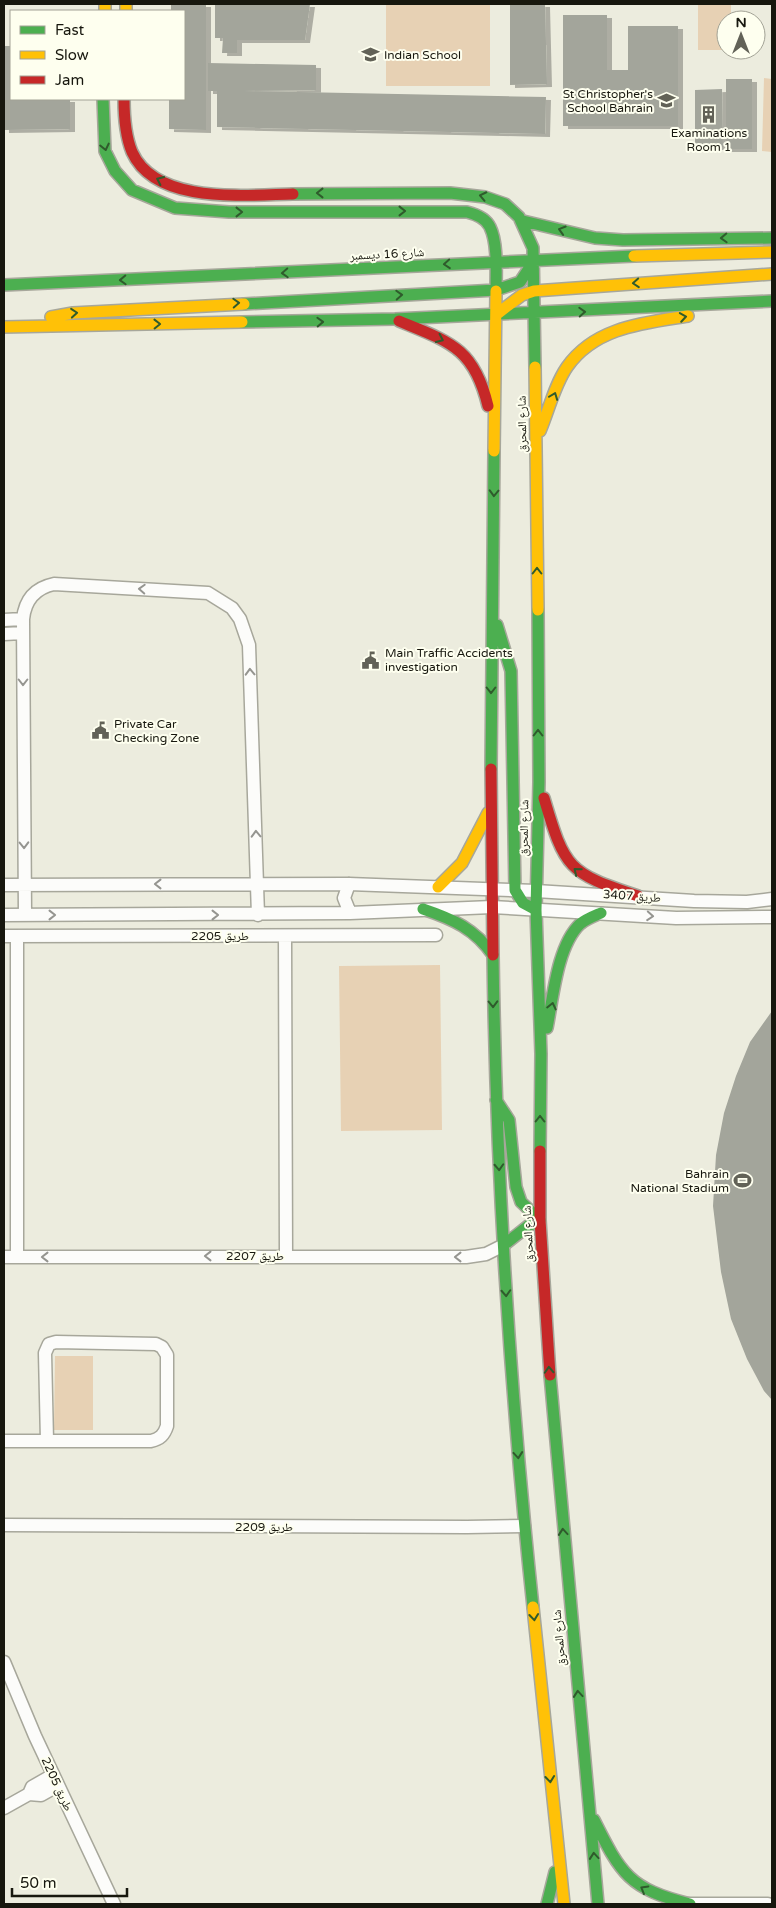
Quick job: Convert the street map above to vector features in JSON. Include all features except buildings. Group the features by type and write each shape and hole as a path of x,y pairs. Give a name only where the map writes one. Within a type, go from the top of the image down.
{"main road":[{"name":"شارع المحرق","path":"103,100 105,150 115,171 132,190 152,200 175,208 197,211 467,212 478,215 490,226 496,261 497,314 496,444 491,605 491,807 495,1099 507,1316 524,1526 564,1904"},
{"name":"شارع المحرق","path":"124,100 128,143 137,162 152,177 178,189 260,194 472,194 488,197 508,206 523,221 530,239 534,260 536,441 539,782 536,910 541,1054 540,1220 551,1398 598,1904"},
{"path":"523,221 573,234 614,240 772,238"},
{"name":"شارع 16 ديسمبر","path":"4,285 204,277 496,261 772,252"},
{"path":"28,326 46,318 73,312 496,290 519,284 528,274 534,260"},
{"path":"497,314 522,294 534,291 772,274"},
{"path":"4,326 395,319 772,302"},
{"path":"536,441 559,382 567,367 589,343 606,333 624,327 772,302"},
{"path":"395,319 448,342 468,357 481,377 496,444"},
{"path":"491,605 511,671 515,890 523,903 536,910"},
{"path":"539,782 559,849 566,860 585,877 638,896"},
{"path":"438,887 458,871 471,850 491,807"},
{"path":"424,908 468,926 480,937 493,955"},
{"path":"541,1054 566,949 581,923 601,913"},
{"path":"495,1099 509,1120 516,1187 521,1202 540,1220 528,1226 504,1245"},
{"path":"589,1810 614,1860 628,1878 648,1893 690,1904"},
{"path":"547,1904 559,1859"}],"street":[{"path":"25,915 23,619 28,599 44,586 54,584 208,593 232,608 240,619 249,645 258,915"},
{"path":"4,620 23,619"},
{"path":"4,634 23,634"},
{"name":"طريق 3407","path":"4,885 349,884 536,890 748,902 772,899"},
{"path":"349,884 344,898 350,913"},
{"name":"طريق 3407","path":"4,915 258,915 492,907 676,918 772,917"},
{"name":"طريق 2205","path":"4,936 436,935"},
{"path":"17,936 17,1257"},
{"path":"285,936 286,1256"},
{"name":"طريق 2207","path":"4,1257 466,1257 486,1254 504,1245"},
{"path":"4,1441 47,1441 151,1441 162,1436 167,1426 168,1355 165,1349 156,1344 56,1342 50,1344 45,1353 47,1441"},
{"name":"طريق 2209","path":"4,1526 524,1526"},
{"name":"طريق 2205","path":"4,1662 55,1781 114,1904"},
{"path":"4,1808 29,1794 40,1795 55,1781"},
{"path":"683,1904 768,1904"}],"shaded area":[{"path":"386,4 490,4 490,86 386,86"},
{"path":"698,4 731,4 731,10 716,10 716,50 698,50"},
{"path":"764,78 772,79 772,152 762,151"},
{"path":"440,965 442,1130 341,1131 339,966"},
{"path":"55,1356 93,1356 93,1430 54,1430"}],"traffic: fast":[{"path":"103,100 105,151 115,171 132,190 175,208 229,212 467,212 486,221 493,234 496,258 496,291"},
{"path":"293,194 450,193 485,197 505,204 519,217 533,248 535,367"},
{"path":"523,221 595,238 623,240 772,238"},
{"path":"4,285 634,256"},
{"path":"244,304 496,290 520,282 534,261"},
{"path":"242,322 395,319 772,301"},
{"path":"491,769 494,451"},
{"path":"538,610 539,782 536,910 541,1054 540,1151"},
{"path":"497,625 511,671 515,890 523,903 536,910"},
{"path":"423,909 462,926 479,938 493,955"},
{"path":"547,1028 557,973 566,945 580,924 601,913"},
{"path":"493,955 497,1118 506,1282 517,1445 533,1607"},
{"path":"496,1100 509,1120 516,1187 521,1202 540,1220"},
{"path":"504,1245 528,1226 540,1220"},
{"path":"550,1375 598,1904"},
{"path":"594,1820 612,1854 629,1877 653,1892 690,1904"},
{"path":"547,1904 555,1872"}],"traffic: slow":[{"path":"105,4 105,10"},
{"path":"126,4 126,10"},
{"path":"634,256 772,252"},
{"path":"497,314 522,295 534,291 772,274"},
{"path":"494,451 496,291"},
{"path":"51,317 73,313 244,304"},
{"path":"540,431 562,374 578,354 592,343 622,329 654,321 688,316"},
{"path":"4,327 242,322"},
{"path":"535,367 538,610"},
{"path":"438,887 462,863 488,813"},
{"path":"533,1607 564,1904"}],"traffic: jam":[{"path":"124,100 125,126 132,152 144,169 161,181 181,189 204,193 227,195 293,194"},
{"path":"399,321 446,342 467,359 475,371 488,406"},
{"path":"491,769 493,955"},
{"path":"544,798 558,840 573,865 583,874 597,881 638,896"},
{"path":"540,1151 540,1220 550,1375"}],"place":[{"name":"Indian School","path":"370,55"},
{"name":"St Christopher's School Bahrain","path":"667,101"},
{"name":"Examinations Room 1","path":"709,114"},
{"name":"Main Traffic Accidents investigation","path":"371,660"},
{"name":"Private Car Checking Zone","path":"100,731"},
{"name":"Bahrain National Stadium","path":"743,1181"}]}
